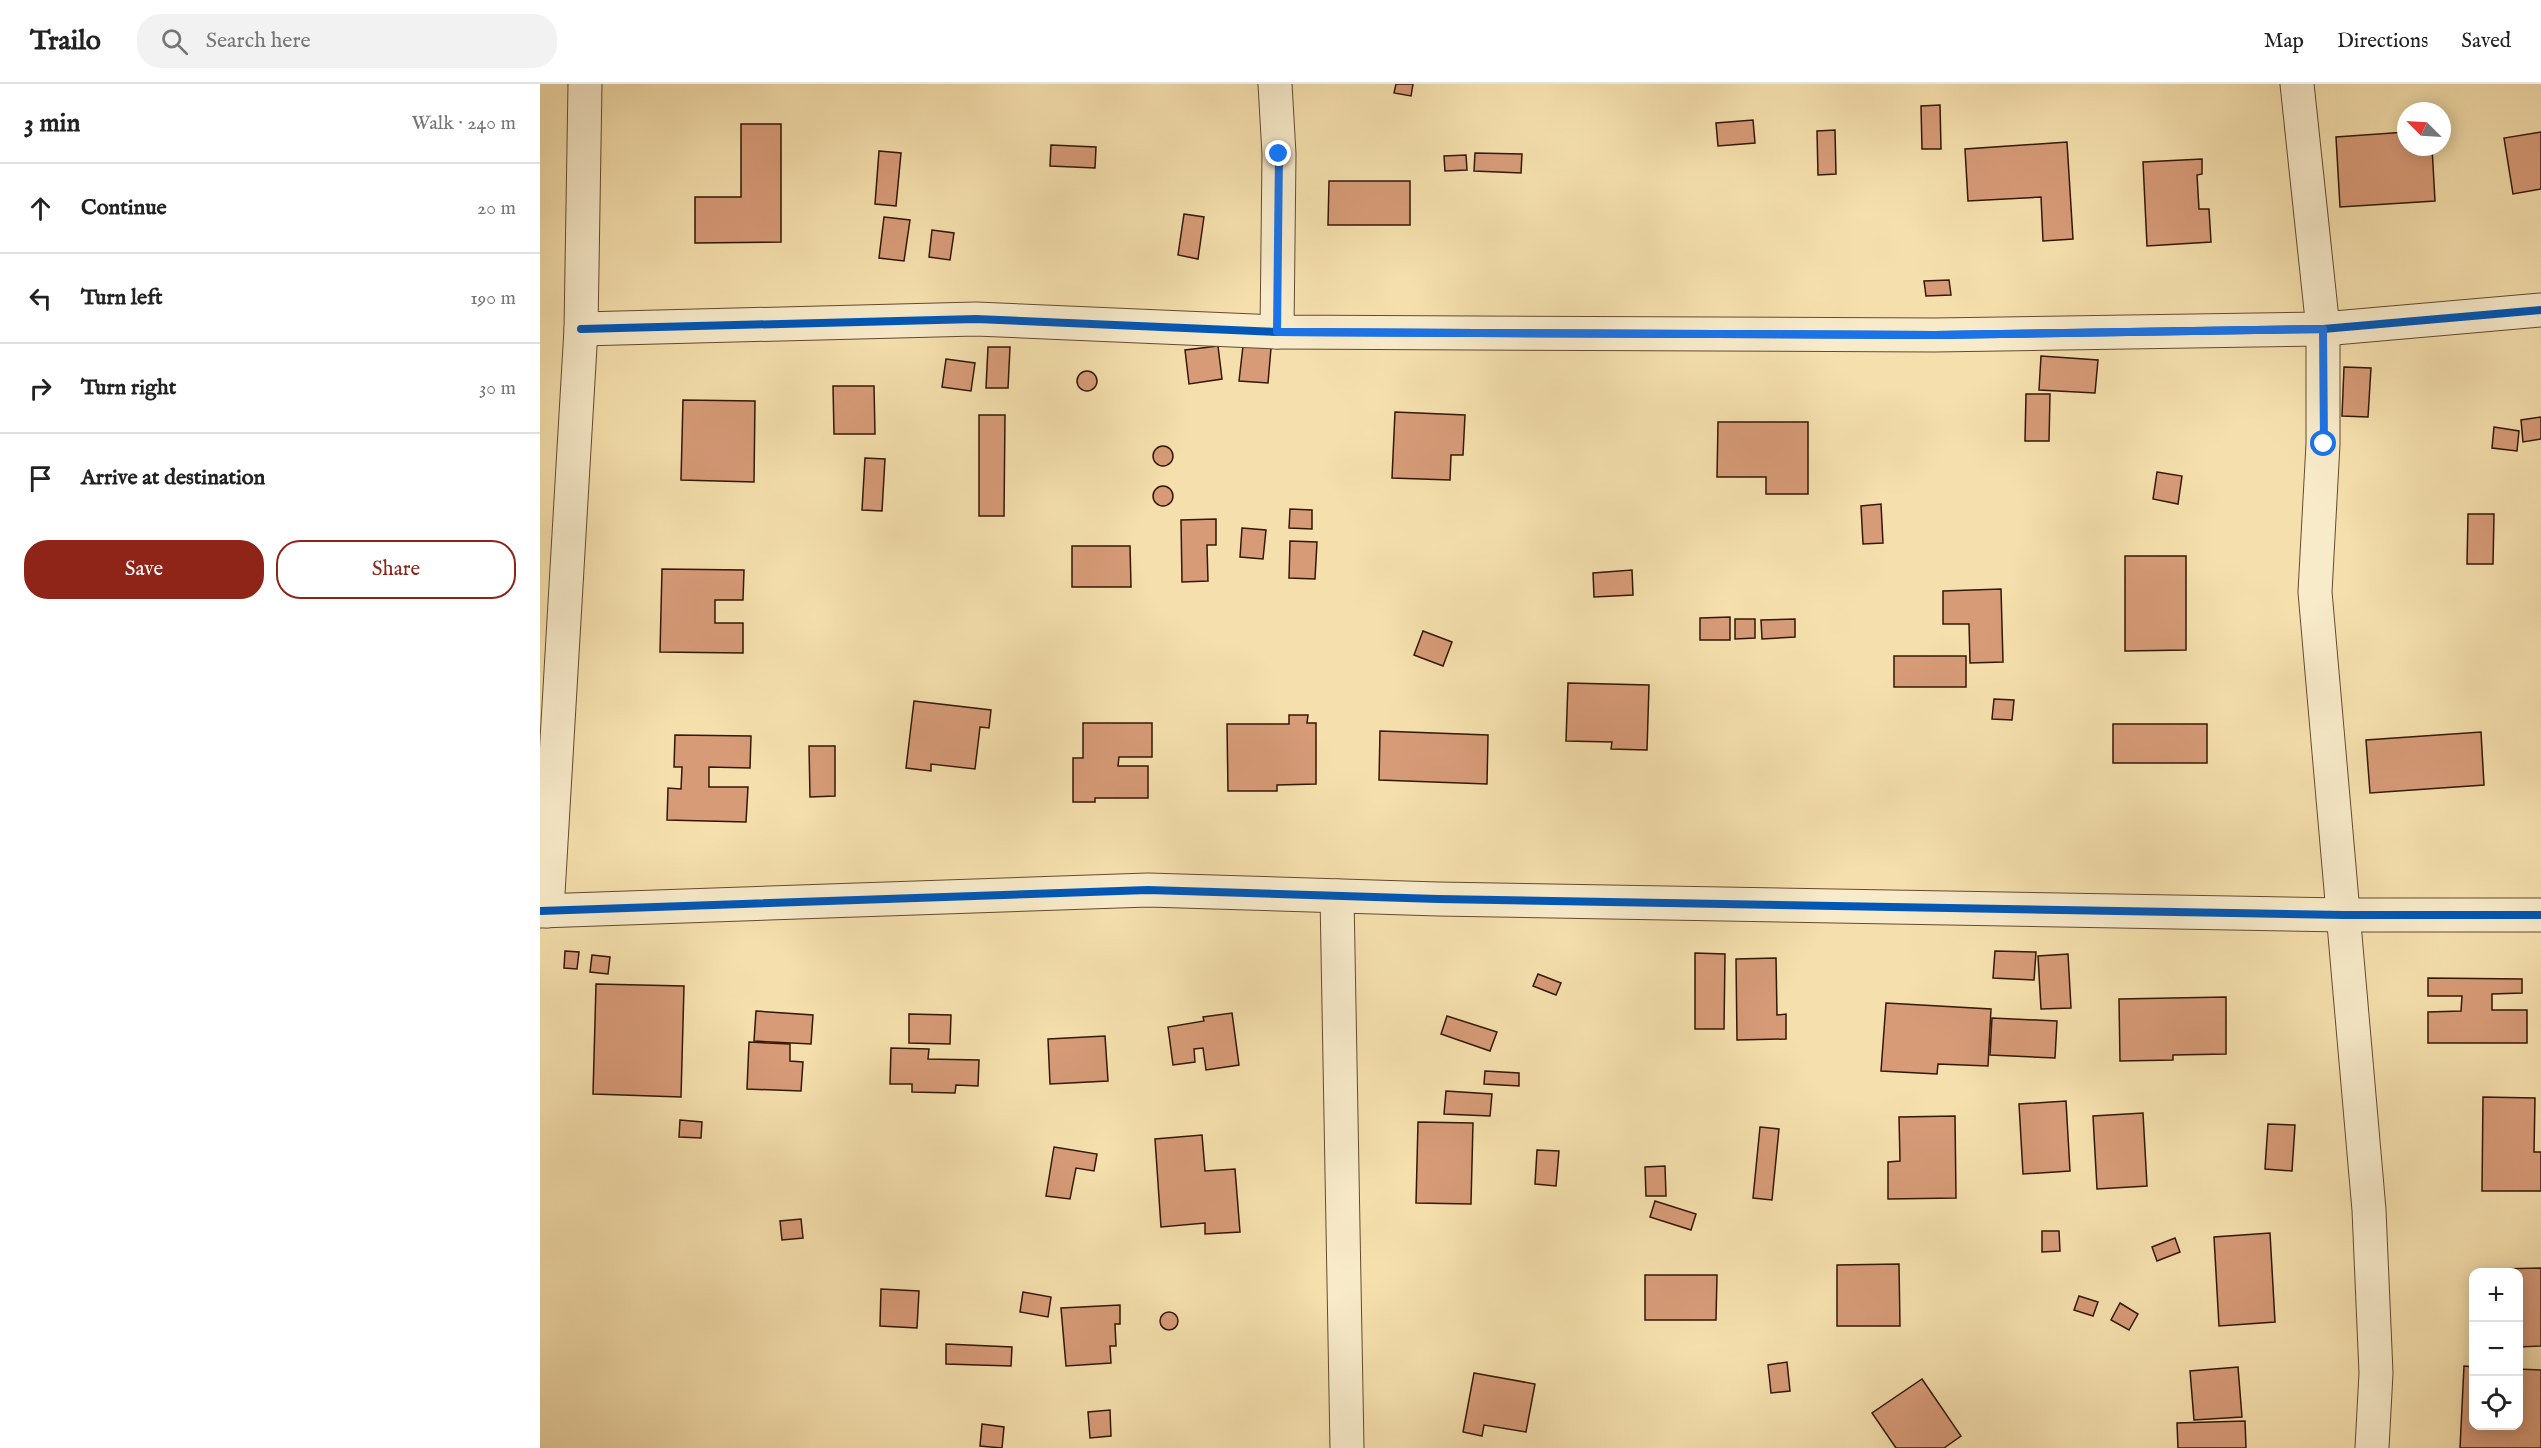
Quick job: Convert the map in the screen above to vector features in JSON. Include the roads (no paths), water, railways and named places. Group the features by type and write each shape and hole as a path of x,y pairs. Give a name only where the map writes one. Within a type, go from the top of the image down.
{"street":[{"path":"585,84 581,329 544,911 1148,891 2344,915 2541,915"},
{"path":"1275,84 1279,154 1277,332"},
{"path":"2297,84 2323,329 2324,444 2314,592 2369,1210 2376,1373 2372,1448"},
{"path":"581,329 976,319 1277,332 1935,335 2323,329 2541,310"},
{"path":"1337,896 1347,1448"}]}
